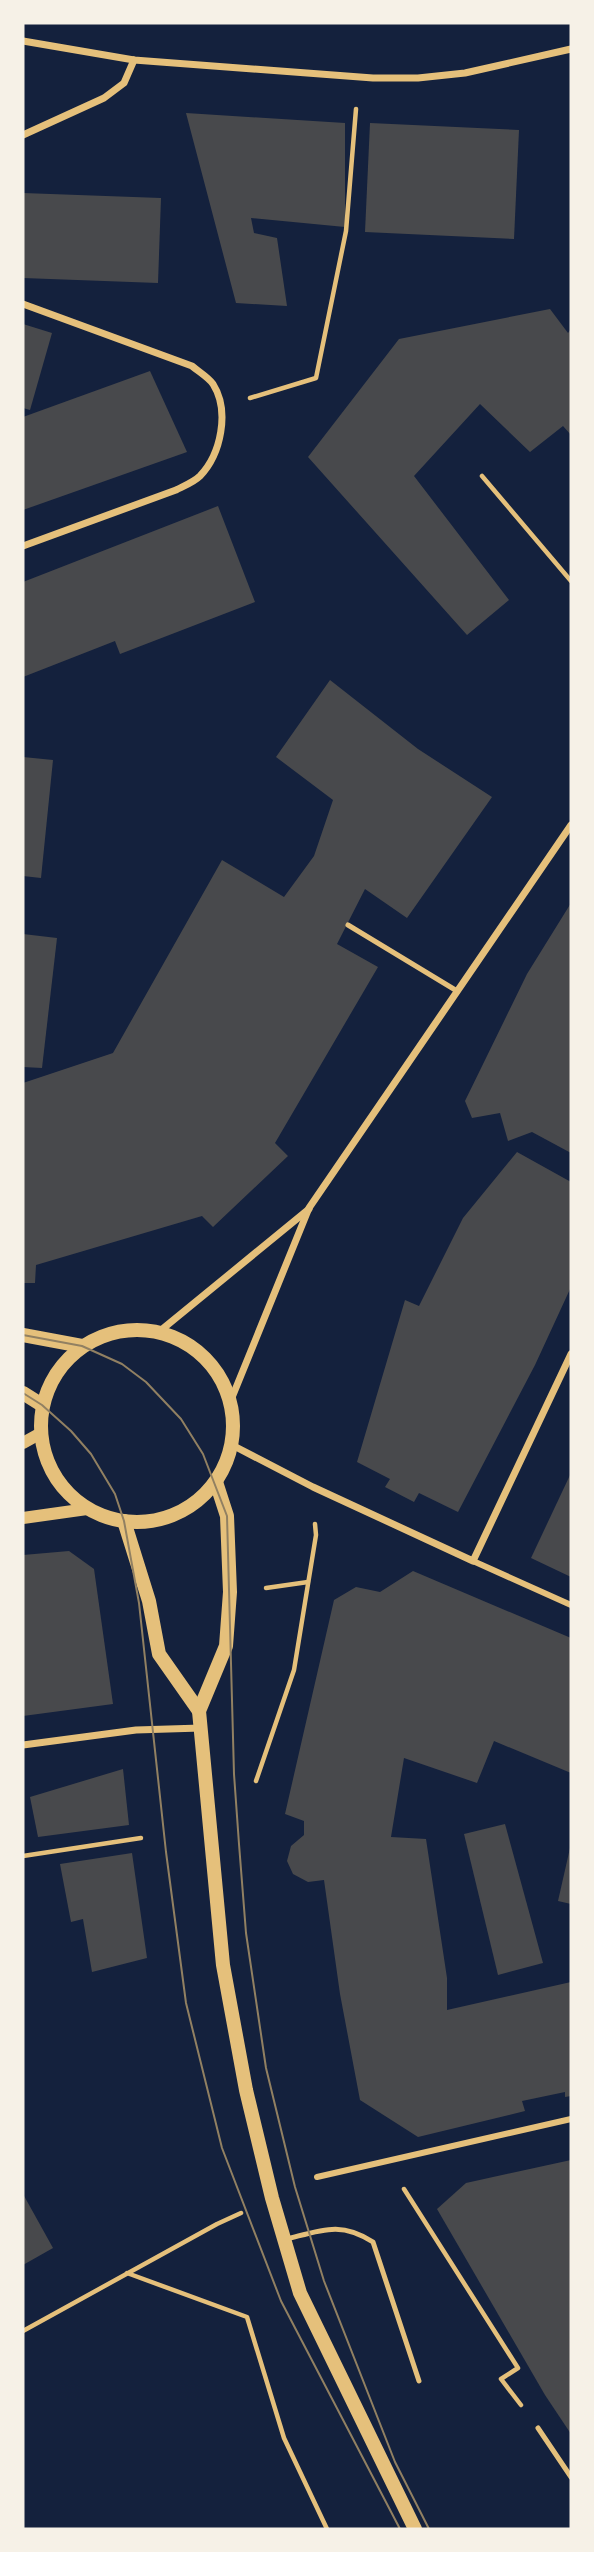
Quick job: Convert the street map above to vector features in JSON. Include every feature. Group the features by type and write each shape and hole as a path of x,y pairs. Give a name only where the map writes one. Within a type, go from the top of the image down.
{"main road":[{"path":"133,1329 160,1331 191,1345 205,1356 220,1377 231,1400 234,1423 232,1445 216,1482 198,1501 175,1515 150,1522 105,1517 87,1509 67,1492 51,1471 42,1446 42,1405 51,1382 64,1362 82,1346 107,1334 133,1329"},
{"path":"23,1335 82,1346"},
{"path":"23,1393 42,1405"},
{"path":"216,1482 227,1516 230,1592 226,1646 200,1711 223,1965 246,2090 284,2240 305,2303 415,2529"},
{"path":"124,1521 149,1601 159,1654 200,1711"}],"street":[{"path":"23,41 134,60 359,77 418,78 465,73 571,49"},
{"path":"23,135 104,98 124,83 134,60"},
{"path":"23,304 192,366 212,383 222,407 220,434 213,457 198,478 176,490 23,546"},
{"path":"231,1400 309,1208 571,825"},
{"path":"160,1331 309,1208"},
{"path":"473,1561 571,1354"},
{"path":"23,1443 41,1433"},
{"path":"232,1445 313,1487 571,1605"},
{"path":"23,1518 87,1509"},
{"path":"23,1745 136,1730 201,1728"},
{"path":"317,2177 571,2119"}],"lane":[{"path":"348,925 457,991"},
{"path":"284,2240 332,2227 357,2232 373,2242 419,2381"},
{"path":"538,2428 571,2477"}],"path":[{"path":"222,407 316,378 346,231 359,77"},
{"path":"482,476 571,581"},
{"path":"256,1781 294,1670 316,1535 313,1487"},
{"path":"258,1589 308,1582"},
{"path":"23,1856 141,1838"},
{"path":"386,2162 518,2368 501,2379 538,2428"},
{"path":"23,2330 217,2224"},
{"path":"127,2273 247,2317 284,2438 327,2529"}],"building":[{"path":"186,113 345,123 345,227 251,218 254,233 277,238 287,306 236,303"},
{"path":"370,123 519,130 514,239 365,232"},
{"path":"23,193 161,198 158,283 23,278"},
{"path":"550,309 568,333 571,329 571,435 563,426 530,452 480,404 414,476 509,600 467,635 308,457 399,339"},
{"path":"23,324 52,333 30,410 23,408"},
{"path":"150,371 187,452 23,510 23,417"},
{"path":"218,506 255,602 120,654 115,641 23,677 23,582"},
{"path":"330,680 418,749 492,797 407,918 365,889 337,944 378,967 275,1143 288,1156 213,1227 202,1216 36,1265 35,1283 23,1283 23,1083 113,1053 222,860 284,897 314,856 333,800 276,757"},
{"path":"23,757 53,760 41,878 23,876"},
{"path":"571,903 571,1153 532,1132 508,1141 500,1113 472,1118 465,1101 527,974"},
{"path":"23,934 57,938 42,1068 23,1067"},
{"path":"517,1152 571,1182 571,1287 535,1365 458,1512 419,1493 414,1502 385,1487 390,1479 357,1462 405,1300 419,1306 463,1218"},
{"path":"571,1473 571,1577 531,1558"},
{"path":"69,1551 94,1569 113,1704 23,1716 23,1555"},
{"path":"413,1571 571,1638 571,1773 494,1741 477,1783 404,1758 391,1837 426,1839 447,1978 447,2010 571,1982 571,2096 565,2097 565,2092 522,2101 525,2111 418,2137 360,2100 340,1994 324,1880 308,1882 293,1874 287,1861 291,1846 304,1835 304,1821 285,1814 334,1600 356,1587 380,1592"},
{"path":"123,1769 129,1825 38,1837 30,1797"},
{"path":"505,1824 543,1963 498,1975 464,1834"},
{"path":"571,1849 571,1904 558,1901"},
{"path":"132,1853 147,1958 92,1972 83,1919 71,1922 60,1864"},
{"path":"571,2160 571,2434 545,2395 437,2209 466,2183"},
{"path":"23,2194 53,2248 23,2265"}],"tram line":[{"path":"23,1335 82,1346 122,1364 146,1382 181,1419 203,1454 227,1516 234,1774 246,1933 266,2068 295,2187 324,2281 395,2462 429,2529"},
{"path":"23,1393 42,1405 71,1431 91,1454 115,1494 124,1521 139,1603 166,1852 186,2003 222,2148 281,2301 400,2529"}]}
